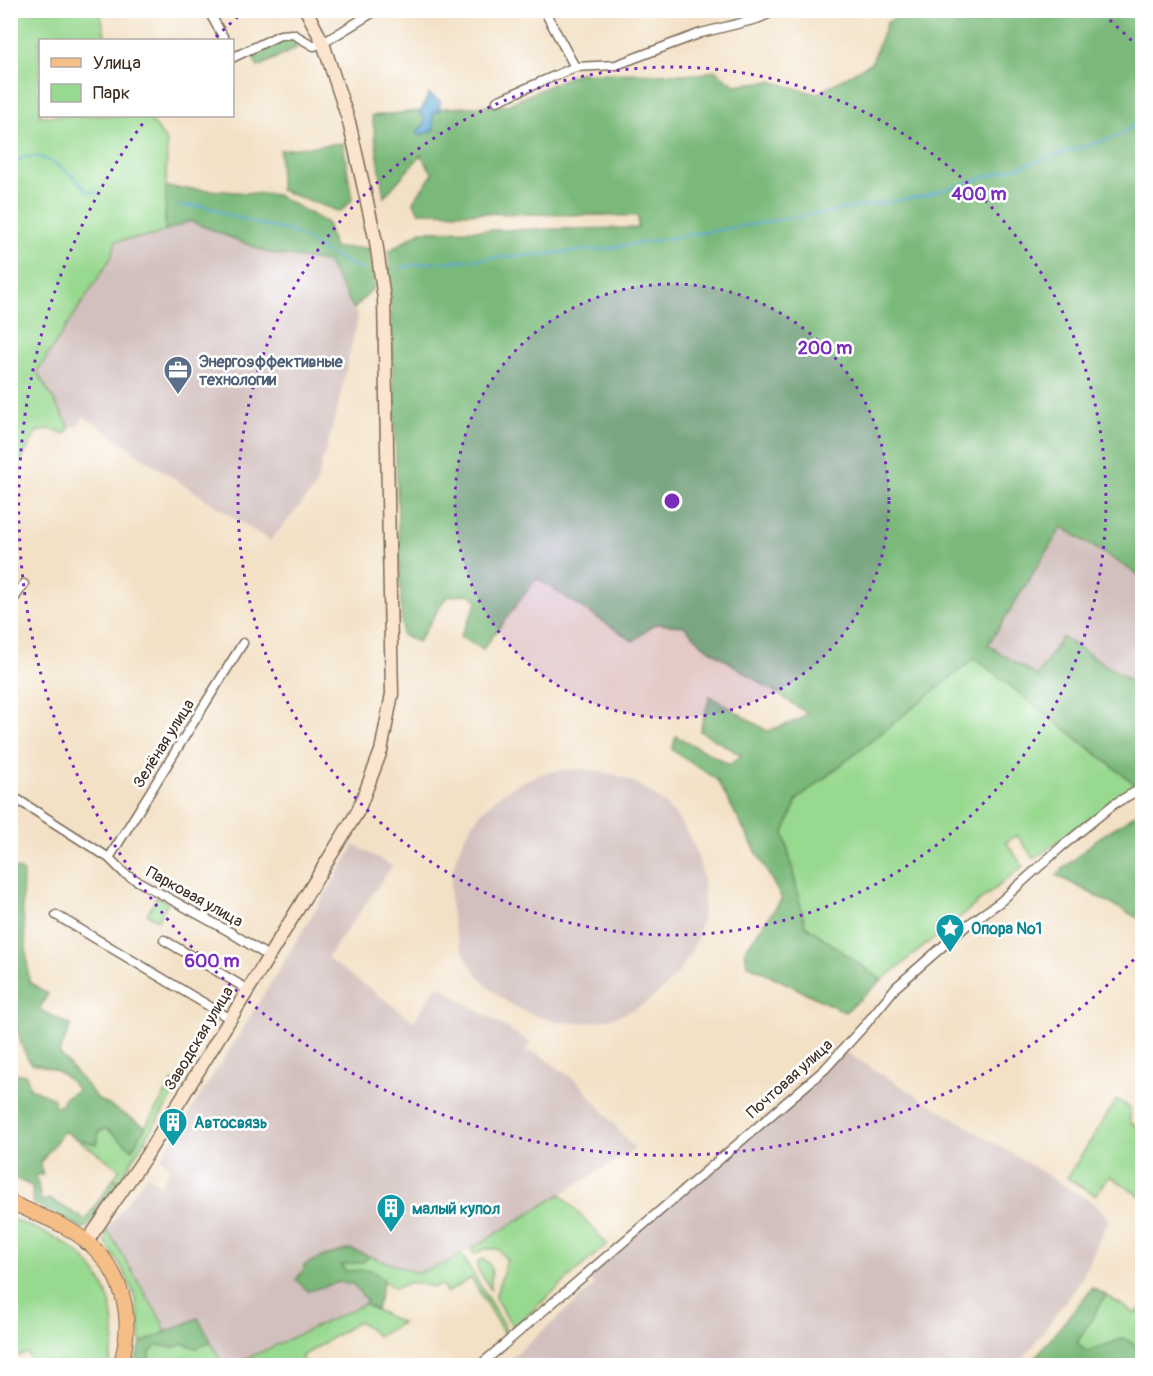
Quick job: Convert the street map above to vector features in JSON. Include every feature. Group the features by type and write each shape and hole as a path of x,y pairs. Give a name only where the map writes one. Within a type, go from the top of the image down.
{"main road":[{"name":"Заводская улица","path":"86,1243 146,1156 358,811 381,751 392,694 384,299 376,242 349,122 323,43 306,10"},
{"path":"10,1202 65,1227 105,1261 119,1282 127,1319 120,1365"}],"street":[{"path":"208,10 224,39"},
{"path":"234,56 280,35 293,34 314,46 323,43 377,10"},
{"path":"544,10 575,67"},
{"path":"497,101 575,67 616,65 701,33 757,19 778,10"},
{"path":"10,605 24,584"},
{"name":"Зелёная улица","path":"109,858 243,643"},
{"name":"Почтовая улица","path":"479,1365 825,1069 904,979 966,926 1000,902 1060,848 1114,804 1143,788"},
{"name":"Парковая улица","path":"10,793 109,858 125,874 230,932 268,956"},
{"path":"56,915 229,1018"},
{"path":"164,940 247,989"}],"shaded area":[{"path":"190,221 269,253 327,262 358,317 336,414 315,488 270,541 152,464 84,416 77,426 70,427 37,373 111,259 116,240 153,236"},
{"path":"1062,527 1142,577 1142,688 1062,638 1037,676 988,645"},
{"path":"565,769 589,769 614,774 637,784 667,806 683,825 699,859 704,896 699,933 683,967 667,986 648,1002 614,1018 589,1023 565,1023 540,1018 517,1008 496,994 479,977 465,956 455,933 450,908 450,884 455,859 465,836 479,815 496,798 517,784 540,774"},
{"path":"355,845 392,866 327,958 414,1021 437,985 531,1043 526,1050 540,1055 579,1083 635,1149 447,1263 417,1273 350,1249 321,1257 303,1267 295,1281 308,1291 340,1282 353,1284 367,1301 366,1303 231,1365 223,1365 198,1318 166,1333 107,1229 147,1175 160,1185 169,1172 168,1164 160,1159"},
{"path":"842,1050 1096,1205 1109,1219 1081,1280 1019,1365 503,1366 595,1285 583,1275"}],"green space":[{"path":"11,11 100,11 106,39 39,39 39,117 149,117 167,142 165,231 153,236 116,241 111,258 37,372 70,427 65,434 52,429 36,432 11,481"},
{"path":"913,11 1142,11 1142,577 1062,527 988,645 1037,676 1062,637 1142,688 1142,780 1136,785 975,658 797,800 784,833 805,925 882,980 845,1012 747,964 745,950 782,899 717,780 672,750 676,736 730,765 741,755 700,731 710,696 767,731 799,720 807,713 704,646 684,626 655,624 633,641 537,578 483,649 460,637 478,601 469,594 446,597 418,642 402,635 389,251 421,231 638,228 638,216 419,212 413,201 433,174 421,155 384,197 372,116 447,108 507,105 577,73 701,74 714,70 735,85 770,81 817,94 872,62 887,22"},
{"path":"280,38 293,40 297,48 258,67 251,53"},
{"path":"343,143 352,200 340,212 280,190 280,150"},
{"path":"166,187 277,195 327,223 334,248 369,248 374,287 354,309 327,262 269,253 190,221 165,231"},
{"path":"975,658 1136,785 1034,859 1017,835 1006,842 1023,866 882,980 805,925 784,833 797,800"},
{"path":"1142,810 1142,920 1056,875 1097,839"},
{"path":"11,867 23,871 22,902 29,982 48,994 39,1009 71,1025 59,1053 98,1099 146,1127 132,1149 107,1129 99,1131 97,1144 77,1139 64,1131 40,1163 43,1175 36,1175 41,1201 50,1199 86,1220 114,1178 119,1181 92,1223 84,1229 33,1203 32,1186 11,1177 11,1073 26,1075 30,1088 54,1099 54,1106 63,1105 63,1099 78,1090 58,1071 31,1064 22,1047 11,1006"},
{"path":"157,896 168,902 158,920 147,914"},
{"path":"173,1081 180,1085 119,1181 114,1178 120,1169 77,1139 96,1144 99,1131 107,1129 132,1149"},
{"path":"1117,1099 1130,1108 1130,1122 1142,1130 1142,1197 1110,1176 1095,1195 1067,1178"},
{"path":"561,1194 607,1244 515,1326 511,1324 495,1298 507,1260 498,1249 484,1249 474,1254 471,1249"},
{"path":"10,1218 48,1234 69,1246 93,1270 109,1299 113,1315 114,1332 108,1365 70,1365 49,1361 33,1365 27,1353 11,1358"},
{"path":"107,1229 161,1320 166,1333 141,1343 136,1301 127,1278 105,1242"},
{"path":"350,1249 369,1256 363,1262 341,1265 345,1271 371,1270 384,1280 376,1310 364,1304 367,1301 353,1284 340,1282 308,1291 296,1280 305,1268 303,1266 321,1257"},
{"path":"461,1254 505,1327 505,1335 471,1278 447,1293 442,1285 434,1287 410,1282 395,1289 371,1271 345,1271 341,1265 363,1262 369,1256 417,1273 447,1263"},
{"path":"482,1259 491,1268 491,1290 477,1268 478,1261"},
{"path":"1092,1288 1106,1295 1077,1343 1087,1352 1124,1338 1142,1350 1142,1365 1029,1365"},
{"path":"1106,1295 1134,1313 1142,1308 1142,1350 1124,1338 1087,1352 1076,1343"},
{"path":"364,1304 402,1323 378,1336 359,1321 301,1357 306,1365 231,1366"},
{"path":"198,1318 211,1341 196,1348 183,1343 174,1348 157,1345 150,1353 147,1365 134,1365 141,1343"},
{"path":"211,1342 223,1365 184,1365 188,1361 186,1358 170,1365 147,1366 150,1352 157,1344 174,1348 182,1343 196,1348"}],"water":[{"path":"429,94 440,101 439,112 433,113 434,130 419,136 418,130 424,125 425,116 419,115"}],"waterway":[{"path":"400,268 419,264 604,249 924,196 1119,136 1142,119"},
{"path":"10,168 19,160 29,156 40,157 62,168 88,192 99,193"},
{"path":"179,206 204,206 247,221 290,231 352,266 364,270"}],"place":[{"name":"Энергоэффективные технологии","path":"178,396"},
{"name":"Опора №1","path":"950,954"},
{"name":"Автосвязь","path":"173,1148"},
{"name":"малый купол","path":"391,1234"}]}
